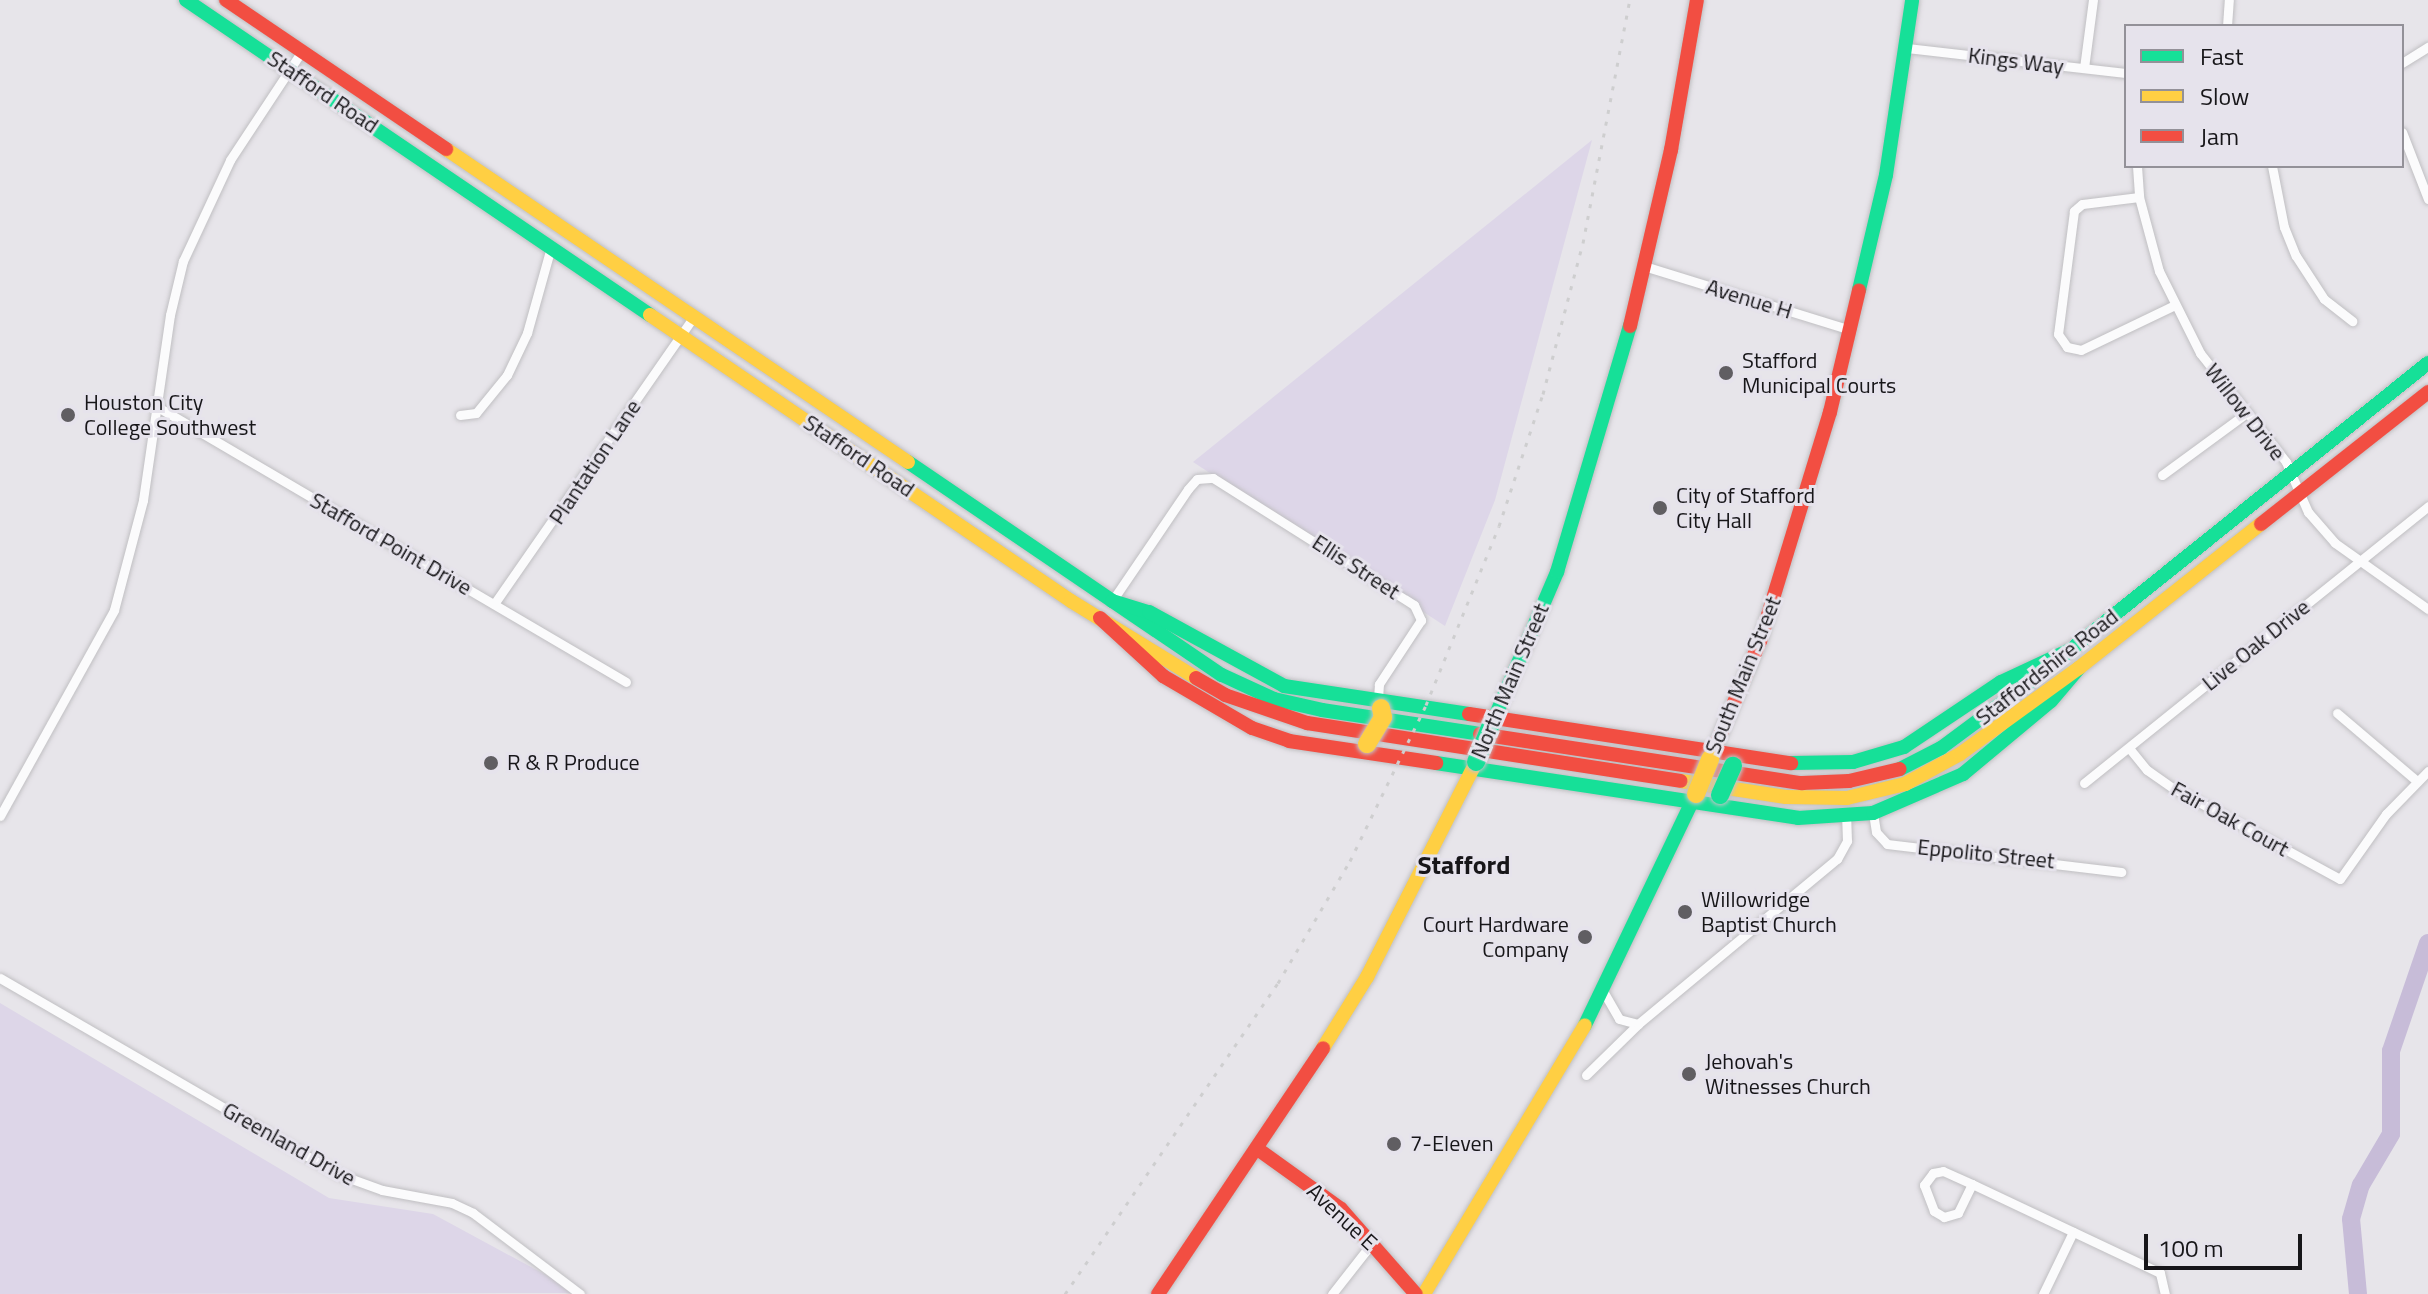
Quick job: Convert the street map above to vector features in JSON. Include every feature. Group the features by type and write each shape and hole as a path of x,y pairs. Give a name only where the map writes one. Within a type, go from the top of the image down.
{"main road":[{"name":"Stafford Road","path":"186,0 1100,618 1225,695 1280,718 1594,760"},
{"name":"Stafford Road","path":"226,0 1222,675 1274,699 1594,760"},
{"name":"North Main Street","path":"1158,1294 1259,1150 1367,977 1474,766 1493,722 1572,528 1647,267 1697,0"},
{"name":"South Main Street","path":"1424,1294 1501,1174 1603,991 1693,799 1760,641 1786,563 1851,331 1891,147 1912,0"},
{"name":"Staffordshire Road","path":"1594,760 1802,783 1874,776 1941,748 2072,649 2428,363"},
{"name":"Staffordshire Road","path":"1594,760 1786,797 1874,792 1934,770 2079,668 2428,392"},
{"path":"1112,601 1149,612 1284,686 1493,722 1712,754 1741,762 1822,765 1880,755 1928,734 2035,662 2072,649"},
{"path":"1100,618 1163,676 1252,728 1289,741 1363,748 1724,802 1798,818 1873,813 1963,774 2051,701 2079,668"},
{"path":"1363,748 1383,717 1380,703"},
{"path":"1724,802 1741,762"},
{"name":"Avenue E","path":"1259,1150 1341,1209 1416,1294"}],"street":[{"path":"2084,68 2093,0"},
{"path":"2227,24 2229,0"},
{"path":"2404,62 2428,47"},
{"name":"Kings Way","path":"1907,48 2124,73"},
{"path":"0,816 114,610 138,526 183,261 230,160 302,51"},
{"path":"2404,137 2428,199"},
{"name":"Willow Drive","path":"2137,168 2139,197 2173,306 2245,414 2291,474 2300,495 2335,543 2428,609"},
{"path":"2272,168 2284,227 2296,256 2324,299 2352,321"},
{"path":"2139,197 2082,204 2074,211 2058,334 2067,347 2081,350 2173,306"},
{"path":"460,415 476,413 507,375 527,333 551,247"},
{"name":"Avenue H","path":"1647,267 1851,331"},
{"name":"Plantation Lane","path":"494,604 693,318"},
{"name":"Stafford Point Drive","path":"156,406 626,682"},
{"path":"2162,475 2245,414"},
{"name":"Ellis Street","path":"1112,601 1188,489 1206,477 1221,481 1414,605 1421,620 1379,684 1380,703"},
{"name":"Live Oak Drive","path":"2084,783 2428,506"},
{"path":"2337,713 2417,781 2428,771"},
{"name":"Fair Oak Court","path":"2129,748 2147,770 2173,788 2340,879 2417,781"},
{"name":"Eppolito Street","path":"1873,813 1876,832 1887,844 2121,872"},
{"path":"1586,1075 1638,1024 1837,859 1847,841 1846,817"},
{"name":"Greenland Drive","path":"0,978 338,1174 382,1190 452,1203 473,1213 580,1294"},
{"path":"1603,991 1619,1019 1638,1024"},
{"path":"1972,1184 1958,1213 1944,1217 1934,1211 1924,1185 1933,1173 1943,1171 1972,1184 2160,1273 2165,1294"},
{"path":"2043,1294 2073,1232"},
{"path":"1332,1294 1372,1243"}],"shaded area":[{"path":"1592,140 1495,500 1445,626 1193,462"},
{"path":"0,1003 329,1198 433,1214 579,1293 0,1294"}],"waterway":[{"path":"2358,1294 2351,1219 2361,1185 2391,1134 2391,1051 2428,943"}],"railway":[{"path":"1065,1294 1278,983 1350,861 1426,705 1499,526 1543,394 1583,243 1630,0"}],"traffic: fast":[{"path":"186,0 650,315"},
{"path":"1859,290 1886,175 1912,0"},
{"path":"1491,726 1557,572 1630,326"},
{"path":"1900,769 1941,748 2038,676 2428,363"},
{"path":"908,462 1222,675 1274,699 1322,710 1480,734"},
{"path":"1112,601 1149,612 1284,686 1469,714"},
{"path":"1791,763 1853,762 1904,747 2001,682 2072,649"},
{"path":"1436,763 1798,818 1873,813 1963,774 2051,701 2079,668"},
{"path":"1476,762 1490,728"},
{"path":"1720,795 1733,766"},
{"path":"1585,1025 1695,795"}],"traffic: slow":[{"path":"446,149 908,462"},
{"path":"650,315 1071,601 1196,678"},
{"path":"1681,781 1786,797 1847,798 1905,784 1960,754 2079,668 2261,524"},
{"path":"1367,744 1383,717 1381,708"},
{"path":"1696,794 1710,759"},
{"path":"1323,1048 1367,977 1476,762"},
{"path":"1424,1294 1585,1025"}],"traffic: jam":[{"path":"226,0 446,149"},
{"path":"1630,326 1671,150 1697,0"},
{"path":"1710,759 1760,641 1830,412 1859,290"},
{"path":"2261,524 2428,392"},
{"path":"1100,618 1163,676 1252,728 1289,741 1436,763"},
{"path":"1196,678 1225,695 1307,723 1681,781"},
{"path":"1469,714 1791,763"},
{"path":"1480,734 1802,783 1849,781 1900,769"},
{"path":"1158,1294 1323,1048"},
{"path":"1259,1150 1341,1209 1416,1294"}],"place":[{"name":"Stafford Municipal Courts","path":"1726,373"},
{"name":"Houston City College Southwest","path":"68,415"},
{"name":"City of Stafford City Hall","path":"1660,508"},
{"name":"R & R Produce","path":"491,763"},
{"name":"Willowridge Baptist Church","path":"1685,912"},
{"name":"Court Hardware Company","path":"1585,937"},
{"name":"Jehovah's Witnesses Church","path":"1689,1074"},
{"name":"7-Eleven","path":"1394,1144"}],"district":[{"name":"Stafford","path":"1464,865"}]}
